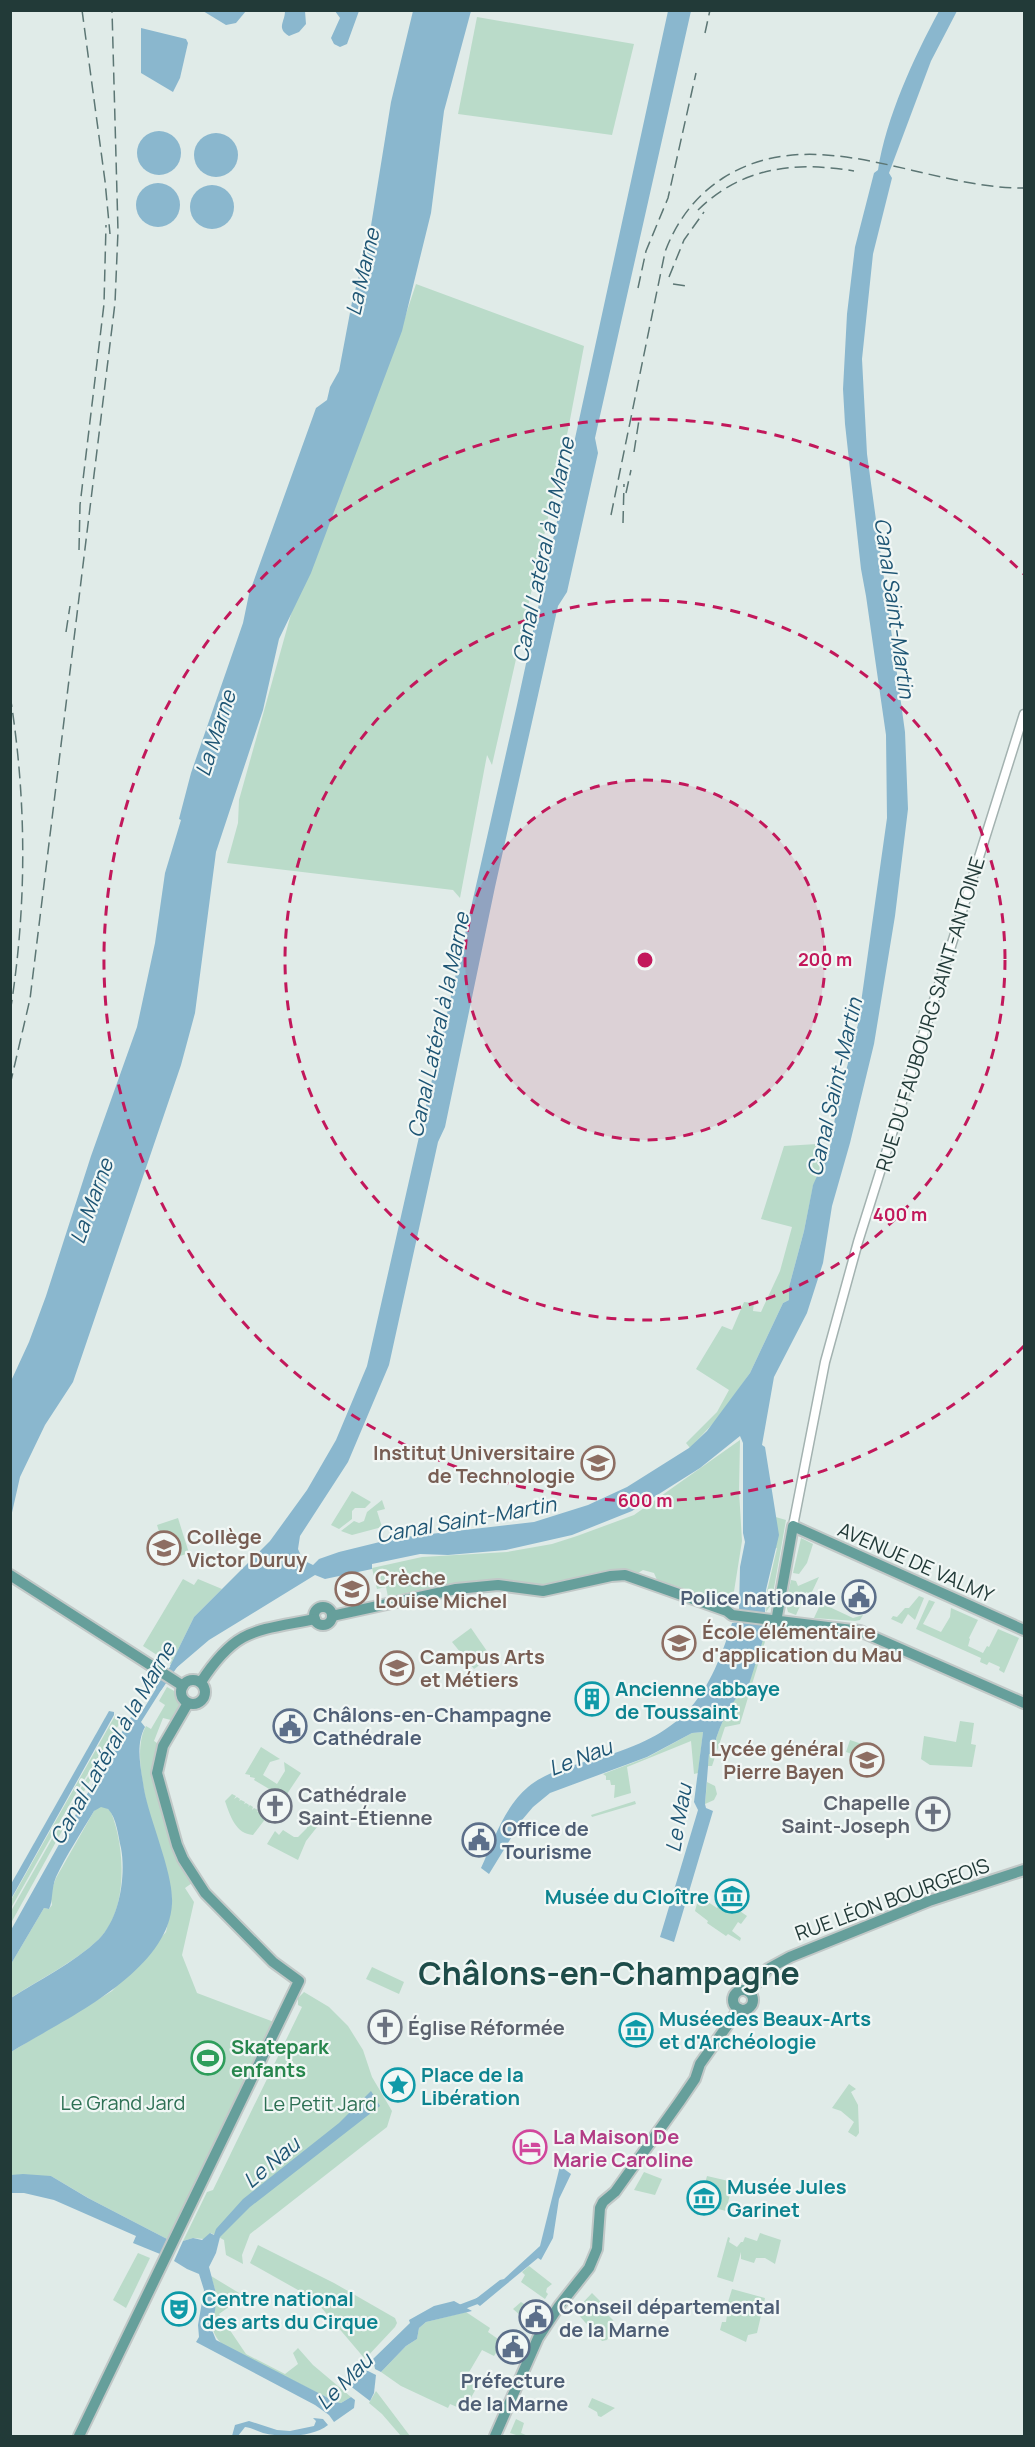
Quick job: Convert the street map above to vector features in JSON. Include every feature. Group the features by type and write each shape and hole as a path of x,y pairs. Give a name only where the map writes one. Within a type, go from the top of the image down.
{"main road":[{"path":"773,1621 793,1526"},
{"name":"AVENUE DE VALMY","path":"793,1526 1024,1630"},
{"path":"10,1575 180,1684 182,1695 188,1703 195,1704 203,1699 205,1688 201,1682 193,1680 180,1684"},
{"path":"201,1682 219,1656 235,1642 256,1631 315,1619 315,1613 321,1607 327,1608 332,1616 456,1589 498,1586 543,1591 611,1575 625,1575 727,1611 732,1615 860,1631 1024,1703"},
{"path":"79,2436 299,1982 273,1962 205,1893 183,1859 177,1845 157,1773 163,1746 188,1703"},
{"name":"RUE LÉON BOURGEOIS","path":"495,2436 538,2338 559,2306 589,2268 597,2249 600,2208 695,2079 700,2064 739,2009 734,2004 734,1995 740,1990 749,1992 768,1969 790,1956 929,1901 1024,1870"}],"street":[{"name":"RUE DU FAUBOURG SAINT-ANTOINE","path":"793,1526 825,1362 858,1242 1024,714"}],"green space":[{"path":"477,17 634,44 612,135 458,114"},
{"path":"416,284 584,346 568,430 492,765 487,755 460,898 453,890 227,863 238,823 239,800 293,607 400,332"},
{"path":"817,1144 830,1147 813,1186 789,1287 789,1300 783,1303 750,1373 719,1417 690,1448 686,1443 717,1412 729,1390 696,1369 722,1326 732,1330 744,1302 754,1303 753,1311 761,1312 780,1271 792,1227 761,1219 784,1146"},
{"path":"740,1440 739,1491 742,1541 732,1604 657,1580 654,1573 643,1570 638,1573 627,1570 607,1570 549,1584 501,1581 466,1583 388,1597 386,1587 377,1589 372,1568 422,1557 507,1552 552,1544 634,1515"},
{"path":"352,1491 371,1502 365,1508 355,1508 352,1511 352,1519 339,1529 331,1525"},
{"path":"382,1500 385,1509 377,1511 382,1527 352,1535 341,1531 354,1521 359,1523 364,1521 367,1512"},
{"path":"772,1516 786,1520 771,1605 766,1612 767,1591 777,1548 768,1550"},
{"path":"178,1518 189,1553 168,1560 157,1525"},
{"path":"801,1538 813,1544 807,1563 799,1574 793,1573"},
{"path":"819,1577 811,1594 806,1592 796,1615 788,1612 786,1604 791,1580 796,1581 798,1586"},
{"path":"183,1579 194,1585 198,1579 222,1589 194,1617 171,1664 143,1646"},
{"path":"919,1596 924,1598 915,1620 908,1614 902,1624 891,1619 893,1616 897,1617 905,1608 909,1608"},
{"path":"929,1600 935,1602 923,1624 941,1632 950,1617 951,1608 978,1620 969,1638 968,1646 983,1653 987,1646 989,1647 998,1629 1019,1638 1004,1673 999,1670 1000,1667 989,1662 987,1665 980,1662 981,1658 916,1629"},
{"path":"821,1603 853,1618 863,1615 860,1620 855,1621 814,1618"},
{"path":"763,1624 770,1625 740,1724 725,1727 712,1766 708,1766 709,1754 713,1754 716,1738 726,1715 739,1693 747,1694"},
{"path":"471,1628 491,1657 474,1669 452,1642"},
{"name":"Le Grand Jard","path":"167,1687 176,1692 180,1704 171,1720 163,1718 154,1741 160,1748 158,1765 192,1883 185,1888 194,1902 182,1955 197,1993 274,2022 167,2239 51,2176 11,2176 11,2052 112,1991 166,1932 172,1902 171,1892 148,1807 140,1761 141,1742 146,1726 151,1729 165,1705 159,1701"},
{"path":"116,1714 123,1718 79,1788 11,1908 11,1900"},
{"path":"960,1721 974,1723 971,1744 976,1745 972,1767 930,1765 921,1759 924,1736 956,1742"},
{"path":"118,1730 11,1923 11,1911 82,1786"},
{"path":"703,1732 698,1773 694,1774 691,1741 627,1767 631,1793 614,1798 615,1785 611,1785 610,1780 606,1780 603,1774 648,1757 692,1733"},
{"path":"850,1740 874,1748 870,1760 846,1752"},
{"path":"261,1747 280,1759 270,1762 263,1775 277,1784 285,1771 284,1762 301,1773 283,1800 281,1796 254,1780 255,1778 245,1774"},
{"path":"707,1782 715,1786 717,1794 714,1800 705,1804"},
{"path":"232,1794 236,1796 234,1799 237,1797 239,1801 249,1805 248,1807 250,1805 253,1807 252,1810 254,1808 258,1810 257,1812 267,1816 264,1817 266,1818 253,1835 238,1828 232,1818 225,1801"},
{"path":"635,1801 636,1804 592,1817 591,1815"},
{"path":"98,1807 106,1807 111,1812 119,1843 122,1878 116,1912 109,1927 99,1939 68,1963 11,1998 11,1964 44,1908 49,1909 52,1905 50,1894 56,1878"},
{"path":"309,1815 321,1822 306,1841 298,1860 267,1844 275,1831 279,1835 283,1830 298,1837 307,1828"},
{"path":"699,1896 717,1908 724,1900 747,1916 741,1924 738,1922 732,1931 741,1938 740,1941 728,1934 726,1936 707,1923 708,1921 695,1911"},
{"path":"372,1967 404,1982 399,1994 366,1979"},
{"name":"Le Petit Jard","path":"304,1992 329,2007 348,2026 363,2050 372,2077 392,2111 387,2127 250,2234 242,2255 243,2264 226,2255 224,2240 211,2233 204,2239 193,2238 183,2241 207,2192 213,2190 302,2007 298,2005 298,1998"},
{"path":"849,2084 856,2089 851,2092 858,2105 859,2133 856,2137 848,2132 854,2122 841,2111 832,2108"},
{"path":"644,2172 662,2179 655,2195 634,2190"},
{"path":"707,2176 733,2182 726,2211 711,2207 715,2187 709,2185 707,2195 702,2194"},
{"path":"760,2233 781,2240 775,2264 765,2258 756,2258 754,2263 741,2259 741,2252 733,2282 717,2277 728,2237 729,2242 737,2247 745,2237 757,2241"},
{"path":"258,2245 334,2283 395,2318 397,2323 395,2327 365,2359 314,2299 250,2263"},
{"path":"138,2253 150,2258 126,2308 113,2300"},
{"path":"529,2266 552,2284 547,2288 548,2294 545,2299 521,2282 525,2275 522,2272"},
{"path":"211,2276 244,2296 219,2314 246,2354 285,2374 298,2364 293,2353 298,2348 313,2365 351,2397 341,2403 336,2402 224,2346 213,2330 216,2297"},
{"path":"732,2289 765,2298 757,2333 748,2335 746,2342 720,2330 722,2322 726,2322 727,2315 724,2315"},
{"path":"592,2293 601,2302 597,2310 601,2314 605,2312 613,2320 619,2336 609,2336 607,2340 602,2341 575,2311"},
{"path":"521,2302 533,2310 527,2321 513,2309"},
{"path":"466,2312 490,2328 488,2332 498,2339 497,2342 501,2345 494,2356 482,2350 465,2379 477,2387 464,2410 450,2404 448,2408 401,2386 381,2372 406,2346 417,2339 419,2328 426,2322"},
{"path":"376,2391 410,2436 401,2436 369,2403"},
{"path":"592,2398 615,2408 601,2417 598,2416 597,2412 588,2407"},
{"path":"516,2419 524,2423 521,2433 528,2436 510,2433"}],"water":[{"path":"203,11 246,11 236,23 226,25"},
{"path":"285,11 305,11 306,24 299,32 289,36 282,27"},
{"path":"335,11 359,11 347,44 340,47 334,44 331,38 340,18"},
{"name":"La Marne","path":"413,11 471,11 444,111 431,213 402,331 311,573 279,639 263,710 216,852 195,1013 181,1065 73,1382 45,1425 20,1477 11,1517 11,1381 46,1296 91,1156 137,1027 155,943 165,873 181,820 179,819 191,773 243,623 249,594 316,408 327,400 330,387 339,371 352,302 369,238 391,102"},
{"path":"668,11 691,11 595,438 598,453 567,592 558,606 495,887 445,1127 438,1142 389,1365 348,1462 300,1536 298,1549 303,1560 313,1565 319,1559 339,1552 396,1538 534,1522 588,1505 627,1487 689,1448 707,1431 750,1373 783,1303 789,1300 789,1287 813,1185 830,1147 837,1106 858,1024 887,818 886,735 861,569 843,389 847,314 855,247 874,173 878,170 887,130 911,68 939,11 957,11 931,61 889,173 892,178 873,254 862,359 867,454 905,732 908,809 895,916 874,1044 832,1206 823,1263 807,1313 774,1377 762,1445 765,1447 779,1535 766,1590 765,1613 739,1611 740,1567 745,1542 743,1533 743,1443 740,1436 700,1468 632,1511 572,1535 506,1550 448,1555 420,1554 372,1564 372,1569 325,1579 315,1575 209,1640 175,1669 170,1666 194,1617 270,1541 307,1490 336,1440 367,1366 517,705"},
{"path":"141,28 186,39 188,43 180,78 173,92 141,73"},
{"path":"159,131 174,138 181,153 174,168 159,175 144,168 137,153 144,138"},
{"path":"216,133 225,134 232,139 237,146 237,164 232,171 225,176 216,177 207,176 200,171 195,164 194,155 195,146 200,139 207,134"},
{"path":"158,183 173,190 180,205 173,220 158,227 143,220 136,205 143,190"},
{"path":"212,185 227,192 234,207 227,222 212,229 197,222 190,207 197,192"},
{"path":"732,1623 763,1624 766,1630 746,1694 739,1694 730,1708 719,1730 713,1754 709,1754 705,1804 706,1808 713,1811 674,1942 660,1937 698,1810 694,1802 703,1732 692,1733 647,1757 550,1793 522,1820 489,1874 481,1868 512,1804 535,1781 571,1766 627,1749 671,1726 687,1712 701,1695 712,1674"},
{"path":"160,1682 165,1684 141,1722 145,1727 140,1741 140,1757 147,1802 166,1863 172,1892 172,1904 166,1929 152,1952 133,1973 110,1992 11,2052 11,1998 89,1948 106,1930 117,1908 123,1871 121,1848 115,1822 108,1809 101,1807 94,1811 56,1877 49,1909 44,1908 11,1964 11,1930 127,1723 131,1717 137,1720"},
{"path":"109,1711 114,1712 114,1715 11,1899 11,1884"},
{"path":"371,2091 380,2106 250,2207 220,2237 209,2267 217,2297 212,2330 216,2340 336,2402 341,2403 351,2397 355,2400 354,2408 334,2422 329,2415 315,2405 196,2342 199,2337 198,2325 204,2290 199,2274 174,2261 183,2241 193,2238 202,2240 210,2233 214,2235 216,2229 243,2199 339,2123"},
{"path":"560,2166 571,2174 559,2199 553,2238 541,2260 538,2258 480,2306 473,2301 504,2279 540,2246"},
{"path":"11,2175 51,2176 167,2239 160,2254 133,2243 136,2236 54,2200 24,2193 11,2193"},
{"path":"454,2301 472,2311 426,2322 419,2328 417,2339 406,2346 381,2372 375,2369 373,2359 410,2323 409,2320 434,2306"},
{"path":"364,2369 376,2375 374,2393 370,2401 349,2385"},
{"path":"313,2418 323,2419 328,2425 314,2432 288,2436 263,2433 245,2427 238,2436 232,2436 235,2425 249,2421 277,2430 290,2431 314,2426 316,2421"}],"waterway":[{"name":"Canal Latéral à la Marne","path":"159,1688 177,1662"},
{"name":"Le Mau","path":"459,2308 480,2300"}],"railway":[{"path":"82,10 110,234"},
{"path":"10,1085 30,999 115,303 118,231 112,10"},
{"path":"705,33 710,10"},
{"path":"638,288 646,251 668,198 696,73"},
{"path":"611,515 665,252 688,210 713,185 759,162 795,155 833,156 871,161 948,179 1024,188"},
{"path":"698,210 733,184 770,171 811,167 854,171"},
{"path":"669,277 684,240 704,212"},
{"path":"79,550 80,505 104,304 106,225"},
{"path":"673,284 686,286"},
{"path":"634,452 639,420"},
{"path":"626,493 631,470"},
{"path":"623,523 624,484"},
{"path":"66,632 70,606"},
{"path":"10,695 20,774 23,854 20,933 10,1013"}],"place":[{"name":"Institut Universitaire de Technologie","path":"598,1463"},
{"name":"Collège Victor Duruy","path":"164,1548"},
{"name":"Crèche Louise Michel","path":"352,1589"},
{"name":"Police nationale","path":"859,1597"},
{"name":"École élémentaire d'application du Mau","path":"679,1643"},
{"name":"Campus Arts et Métiers","path":"397,1668"},
{"name":"Ancienne abbaye de Toussaint","path":"592,1699"},
{"name":"Châlons-en-Champagne Cathédrale","path":"290,1726"},
{"name":"Lycée général Pierre Bayen","path":"867,1760"},
{"name":"Cathédrale Saint-Étienne","path":"275,1806"},
{"name":"Chapelle Saint-Joseph","path":"933,1814"},
{"name":"Office de Tourisme","path":"479,1840"},
{"name":"Musée du Cloître","path":"732,1896"},
{"name":"Église Réformée","path":"385,2027"},
{"name":"Muséedes Beaux-Arts et d'Archéologie","path":"636,2030"},
{"name":"Skatepark enfants","path":"208,2058"},
{"name":"Place de la Libération","path":"398,2085"},
{"name":"La Maison De Marie Caroline","path":"530,2147"},
{"name":"Musée Jules Garinet","path":"704,2198"},
{"name":"Centre national des arts du Cirque","path":"179,2309"},
{"name":"Conseil départemental de la Marne","path":"536,2317"},
{"name":"Préfecture de la Marne","path":"513,2347"}],"district":[{"name":"Châlons-en-Champagne","path":"609,1973"}],"water label":[{"name":"Canal Saint-Martin","path":"895,608"},
{"name":"Canal Saint-Martin","path":"834,1087"},
{"name":"Canal Saint-Martin","path":"466,1519"},
{"name":"Le Nau","path":"580,1757"},
{"name":"Le Nau","path":"271,2162"}]}
